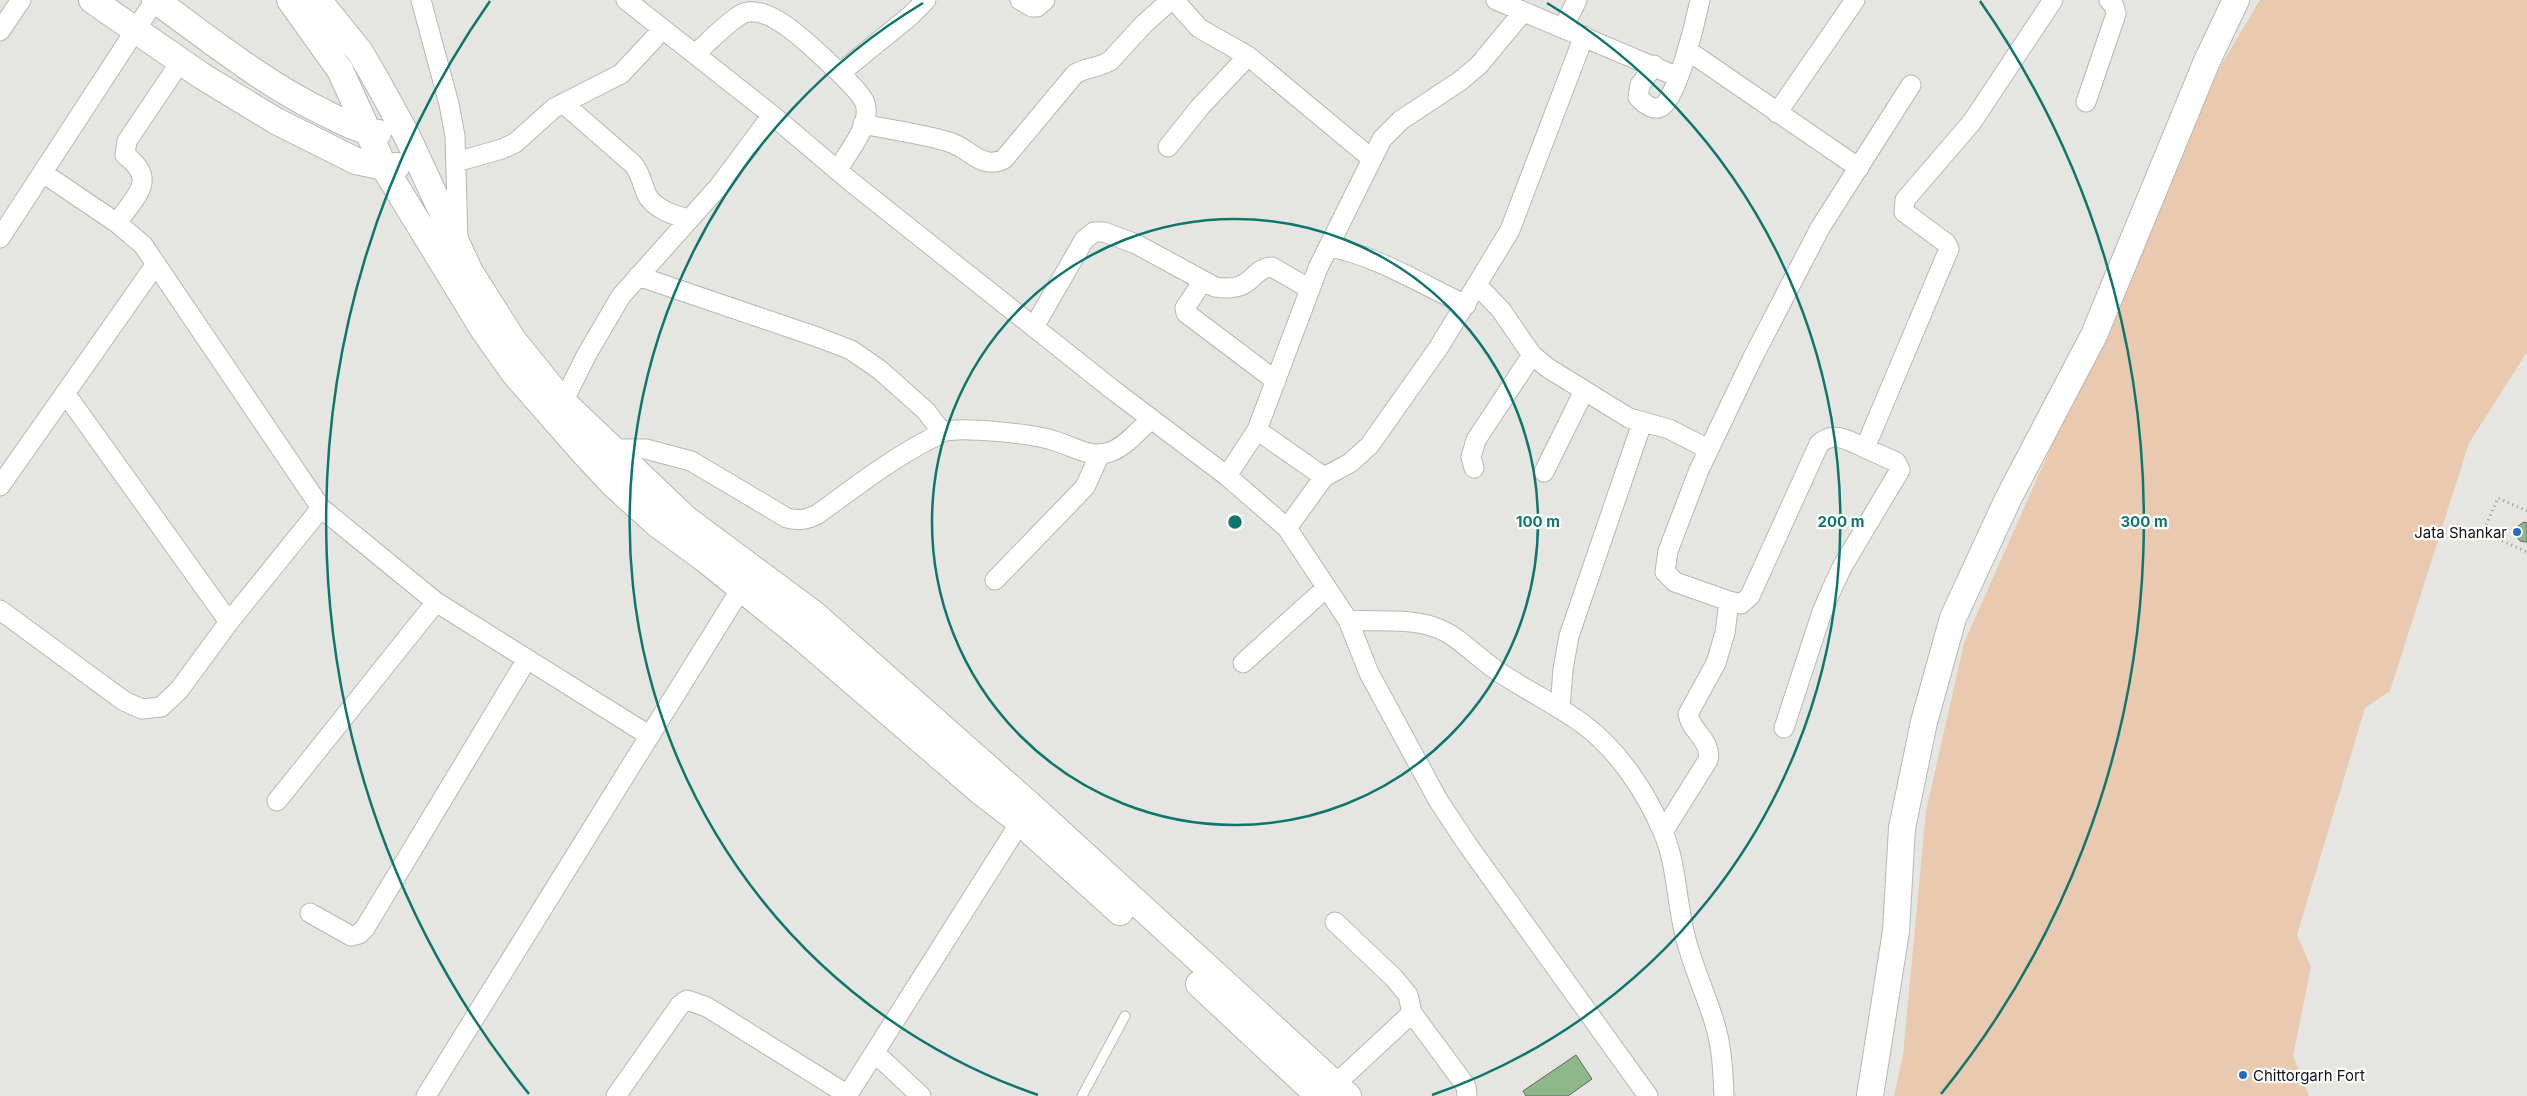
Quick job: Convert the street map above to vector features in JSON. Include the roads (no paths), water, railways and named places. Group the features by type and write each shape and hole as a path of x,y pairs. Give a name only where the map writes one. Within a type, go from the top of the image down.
{"street":[{"path":"0,32 21,0"},
{"path":"92,0 181,61 276,121 309,139 356,160 384,167 420,165"},
{"path":"0,238 155,0 267,81 311,106 368,132 407,136"},
{"path":"290,0 340,70 384,167 483,329 514,373 613,484 657,524 706,560 747,579"},
{"path":"318,0 360,52 407,136 458,247 513,340 563,402 747,579 800,636 909,714 1025,814 1190,975 1331,1093 1412,1013"},
{"path":"421,0 450,104 456,162 458,247"},
{"path":"626,0 772,115 1034,327 1151,419 1228,476 1286,528 1348,620 1369,673 1438,800 1467,844 1648,1096"},
{"path":"840,73 909,17 926,0"},
{"path":"1020,0 1032,7 1037,7 1045,0"},
{"path":"863,124 952,144 981,160 996,163 1004,159 1075,74 1084,68 1104,65 1110,61 1140,28 1172,0 1199,28 1248,56 1372,159"},
{"path":"1496,0 1654,65 1678,77"},
{"path":"1563,28 1578,0"},
{"path":"1654,65 1640,85 1638,97 1654,108 1660,108 1666,103 1688,50 1700,0"},
{"path":"1777,113 1855,0"},
{"path":"1865,448 1949,249 1946,243 1904,212 1905,200 1972,122 2053,0"},
{"path":"2086,102 2116,14 2114,6 2109,0"},
{"path":"1870,1096 1896,931 1902,828 1924,722 1953,618 2008,499 2094,335 2207,61 2236,0"},
{"path":"695,54 742,14 752,11 780,20 840,73 864,101 866,116 863,124 838,170"},
{"path":"1228,476 1257,430 1310,289 1382,139 1391,129 1479,65 1523,12"},
{"path":"456,162 502,149 515,142 563,102 621,74 662,30"},
{"path":"1286,528 1324,477 1350,463 1369,446 1466,305 1510,230 1584,36"},
{"path":"1688,50 1859,168"},
{"path":"1168,148 1200,107 1248,56"},
{"path":"116,223 142,185 144,176 140,168 126,155 127,141 181,61"},
{"path":"1784,728 1822,612 1835,583 1900,470 1896,462 1835,436 1826,437 1820,444 1750,596 1741,604 1675,582 1664,572 1668,551 1708,449 1801,263 1833,207 1911,84"},
{"path":"563,102 638,169 647,196 652,202 673,215 690,219"},
{"path":"563,402 587,354 621,296 720,185 772,115"},
{"path":"43,173 116,223 143,245 321,508 436,602 650,736"},
{"path":"1034,327 1084,240 1094,232 1104,232 1136,244 1216,287 1230,289 1242,287 1265,268 1272,267 1310,289"},
{"path":"1329,247 1371,260 1466,305"},
{"path":"0,486 156,264"},
{"path":"638,276 851,350 880,370 926,411 942,432"},
{"path":"1203,281 1185,308 1186,313 1276,382"},
{"path":"1477,285 1501,310 1532,355 1610,408 1642,423 1669,429 1708,449"},
{"path":"1474,468 1471,457 1476,440 1532,355"},
{"path":"1544,472 1584,391"},
{"path":"65,393 229,622"},
{"path":"611,449 646,449 691,461 788,518 798,521 807,520 818,514 904,453 942,432 996,432 1037,436 1054,440 1087,453 1100,454 1111,452 1124,444 1151,419"},
{"path":"1560,709 1562,669 1568,636 1642,423"},
{"path":"1257,430 1324,477"},
{"path":"995,580 1084,487 1100,454"},
{"path":"0,610 124,701 142,709 161,707 179,690 229,622 321,508"},
{"path":"435,1093 747,579"},
{"path":"1243,663 1326,588"},
{"path":"1663,832 1708,760 1709,754 1706,743 1692,727 1688,714 1718,658 1725,633 1729,601"},
{"path":"277,801 436,602"},
{"path":"1348,620 1418,624 1435,627 1456,639 1514,682 1584,725 1605,744 1631,774 1663,832 1672,856 1681,920 1687,943 1715,1023 1721,1050 1724,1096"},
{"path":"310,913 351,936 359,934 365,928 527,659"},
{"path":"620,1095 680,1005 687,1000 707,1007 847,1096 1025,814"},
{"path":"1335,922 1394,978 1408,995 1412,1013 1466,1086 1467,1096"},
{"path":"875,1053 922,1096"}],"lane":[{"path":"1082,1096 1125,1016"}],"place":[{"name":"Jata Shankar","path":"2517,532"},
{"name":"Chittorgarh Fort","path":"2243,1075"}]}
